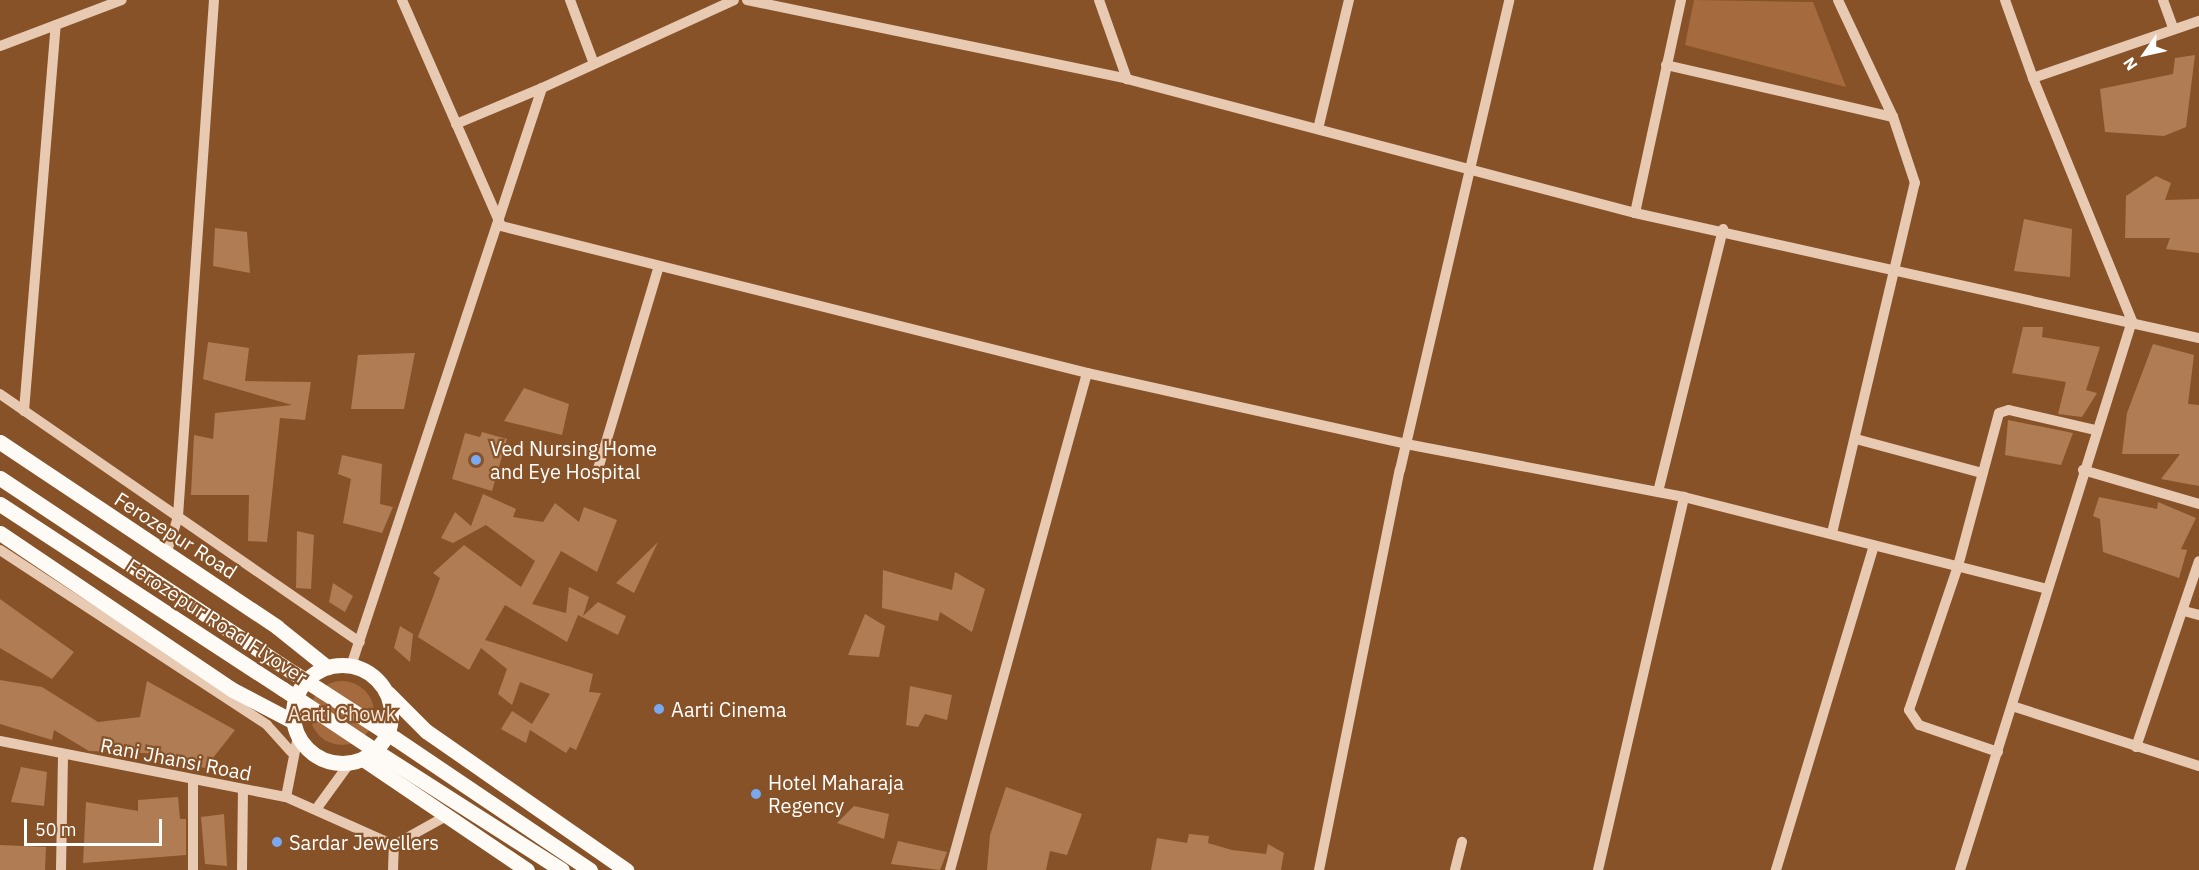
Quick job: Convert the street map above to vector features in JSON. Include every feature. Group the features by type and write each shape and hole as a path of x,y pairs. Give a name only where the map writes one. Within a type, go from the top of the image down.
{"main road":[{"name":"Ferozepur Road","path":"0,442 278,627 327,667"},
{"name":"Ferozepur Road Flyover","path":"0,478 590,870"},
{"name":"Ferozepur Road Flyover","path":"0,504 562,870"},
{"path":"3,547 296,729 319,758 356,761 446,816 527,870"},
{"path":"296,729 297,693 327,667 351,666 366,671 426,731 626,870"},
{"path":"356,761 387,737 392,722 387,692"}],"street":[{"path":"0,46 122,0"},
{"path":"166,554 178,516 214,0"},
{"path":"402,0 501,226"},
{"path":"570,0 594,64"},
{"path":"456,124 542,88 734,0"},
{"path":"747,0 1127,80 1471,168 1635,213 1723,229 2199,338"},
{"path":"1099,0 1127,80"},
{"path":"1318,129 1350,0"},
{"path":"1319,870 1406,444 1509,0"},
{"path":"1635,213 1681,0"},
{"path":"1832,533 1915,183 1893,117 1838,0"},
{"path":"1960,870 2095,430 2132,321 2033,78 2005,0"},
{"path":"2163,0 2173,28"},
{"path":"2033,78 2173,28 2199,21"},
{"path":"24,411 56,25"},
{"path":"1666,65 1893,117"},
{"path":"351,666 501,226 542,88"},
{"path":"501,226 1087,374 1406,444 1684,497 2047,589"},
{"path":"1658,492 1723,229"},
{"path":"597,469 659,266"},
{"path":"950,870 1087,374"},
{"path":"0,394 360,642"},
{"path":"1998,752 1910,718 1958,566 1982,473 2004,411 2095,430"},
{"path":"1856,439 1982,473"},
{"path":"2083,470 2199,504"},
{"path":"1598,870 1684,497"},
{"path":"1776,870 1874,545"},
{"path":"3,547 267,725 291,752"},
{"path":"2136,747 2184,611 2199,561"},
{"path":"2184,611 2199,615"},
{"path":"2012,706 2199,766"},
{"path":"286,797 296,729"},
{"name":"Rani Jhansi Road","path":"0,741 193,782 286,797 316,808 394,845"},
{"path":"61,870 63,756"},
{"path":"316,808 356,761"},
{"path":"193,782 193,870"},
{"path":"242,870 243,791"},
{"path":"393,870 394,845 446,816"},
{"path":"1455,870 1462,842"}],"green space":[{"path":"1694,0 1813,2 1846,87 1685,45"},
{"name":"Aarti Chowk","path":"336,681 348,681 365,690 372,701 374,713 372,725 365,736 348,745 336,745 324,740 315,731 310,719 310,707 315,695 324,686"}],"building":[{"path":"2195,55 2186,127 2164,136 2105,132 2100,89 2173,74 2175,58"},
{"path":"2156,176 2171,183 2165,200 2199,199 2199,253 2166,249 2170,238 2125,238 2126,196"},
{"path":"2024,219 2072,229 2070,277 2014,271"},
{"path":"215,228 247,232 250,273 213,266"},
{"path":"2023,327 2043,327 2042,337 2100,347 2086,390 2097,393 2082,417 2058,414 2066,382 2012,373"},
{"path":"208,342 249,348 245,381 311,382 305,420 280,418 267,542 248,541 249,495 191,495 194,435 213,439 215,413 292,405 203,379"},
{"path":"2153,344 2194,355 2188,404 2199,405 2199,486 2161,479 2180,454 2122,454 2127,413"},
{"path":"415,353 404,409 351,409 358,355"},
{"path":"524,388 569,404 562,435 504,421"},
{"path":"2008,420 2073,433 2061,465 2005,455"},
{"path":"482,432 507,439 492,491 452,479 465,433 480,437"},
{"path":"342,455 382,464 380,504 393,507 382,533 343,523 351,479 338,474"},
{"path":"483,494 516,509 513,517 543,522 555,503 579,522 584,507 617,520 597,572 561,551 532,604 566,613 569,587 589,597 583,616 598,602 626,616 618,635 578,615 567,642 505,605 485,640 593,674 589,692 601,693 576,750 570,747 566,753 530,730 526,743 501,729 512,711 532,724 550,694 520,682 512,705 498,694 507,669 481,648 469,670 418,637 440,578 433,573 464,545 521,587 535,561 486,525 453,543 441,538 455,512 471,526"},
{"path":"2099,497 2157,509 2158,502 2196,518 2181,549 2187,550 2179,578 2103,552 2100,519 2093,516"},
{"path":"297,531 314,535 311,589 296,588"},
{"path":"658,542 634,593 616,583"},
{"path":"883,570 952,590 955,572 985,589 972,632 940,612 938,621 882,608"},
{"path":"333,583 353,596 345,612 329,602"},
{"path":"0,599 74,652 52,679 0,648"},
{"path":"865,614 885,626 879,657 848,655"},
{"path":"400,626 413,634 410,662 394,648"},
{"path":"0,680 42,687 98,722 140,717 147,681 235,730 205,768 167,761 169,754 89,751 54,730 52,740 0,724"},
{"path":"910,686 952,695 947,720 925,714 918,727 906,725"},
{"path":"21,767 47,772 44,806 11,802"},
{"path":"1006,787 1082,814 1067,855 1050,851 1046,870 987,870 990,835"},
{"path":"178,797 180,819 186,819 186,855 83,863 86,802 138,811 138,800"},
{"path":"854,806 889,814 884,839 837,823"},
{"path":"224,814 227,866 205,864 201,817"},
{"path":"1189,834 1209,836 1208,843 1232,850 1266,854 1268,844 1284,853 1281,870 1151,870 1157,838 1187,843"},
{"path":"898,841 947,852 940,870 891,864"},
{"path":"0,845 46,847 45,870 0,870"}],"place":[{"name":"Ved Nursing Home and Eye Hospital","path":"476,460"},
{"name":"Aarti Cinema","path":"659,709"},
{"name":"Hotel Maharaja Regency","path":"756,794"},
{"name":"Sardar Jewellers","path":"277,842"}]}
